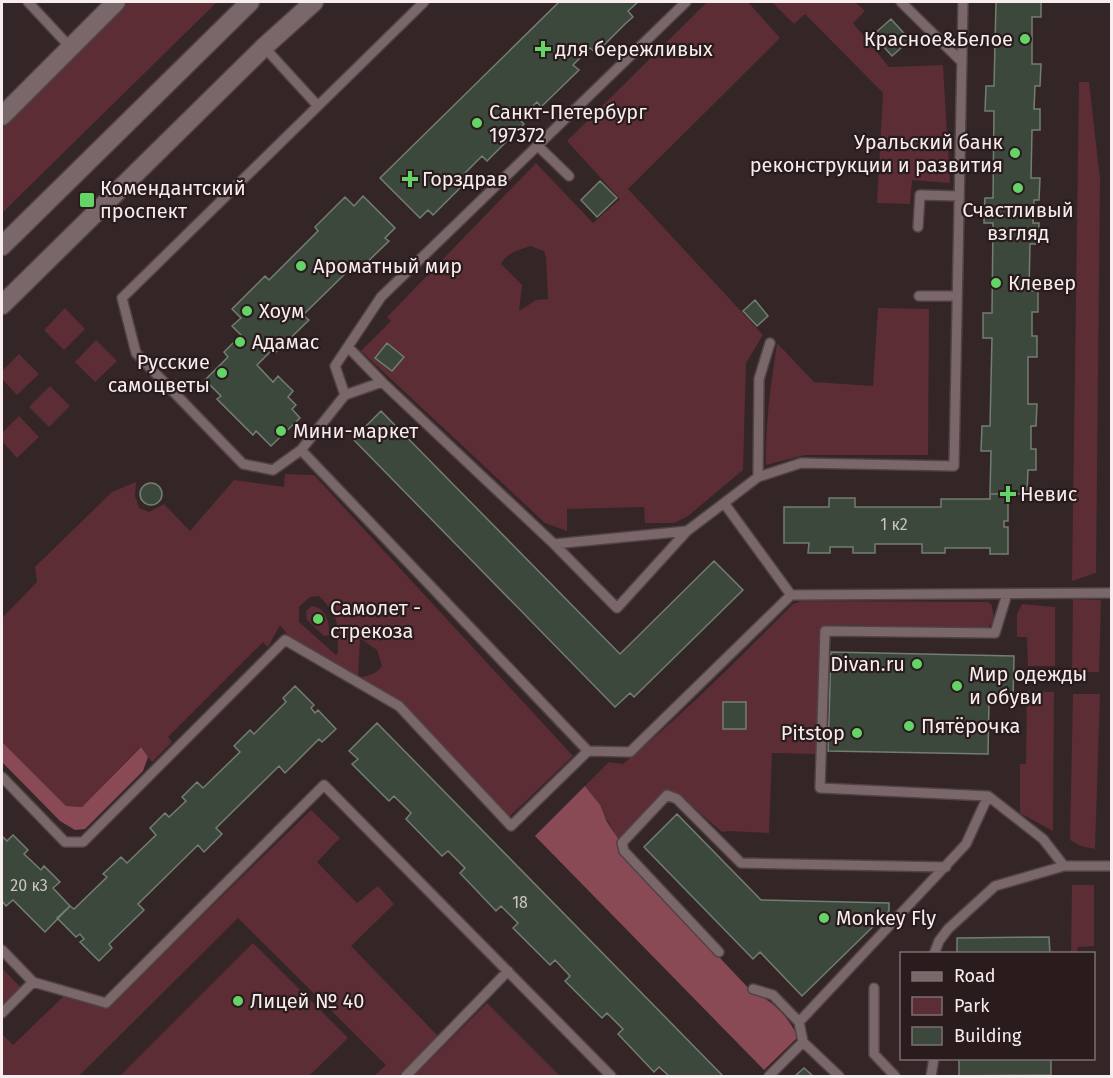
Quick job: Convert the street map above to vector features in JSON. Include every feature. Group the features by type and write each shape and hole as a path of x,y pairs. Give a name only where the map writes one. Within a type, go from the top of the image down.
{"main road":[{"path":"2,116 116,2"},
{"path":"2,246 249,2"},
{"path":"2,305 264,47 314,2"}],"lane":[{"path":"28,2 70,47"},
{"path":"382,382 345,395 301,450 273,470 243,464 136,353 122,298 424,2"},
{"path":"345,395 335,366 381,297 686,2"},
{"path":"901,2 962,62"},
{"path":"348,347 554,544 617,608 687,531 758,477 801,463 954,466 963,2"},
{"path":"264,47 317,105"},
{"path":"538,146 569,176"},
{"path":"918,227 920,195 959,196"},
{"path":"919,296 957,296"},
{"path":"758,477 759,380 770,343"},
{"path":"301,450 588,751 630,752 791,595 1112,593"},
{"path":"724,503 791,595"},
{"path":"554,544 687,531"},
{"path":"1007,594 995,633 825,632 820,788 988,796 1043,839 1064,866"},
{"path":"2,777 65,842 83,842 285,640 399,706 511,826 588,751"},
{"path":"2,950 33,982 106,1003 324,785 611,1077"},
{"path":"719,952 624,851 622,843 667,795 677,798 741,863 946,867"},
{"path":"799,1022 966,844 988,796"},
{"path":"935,952 939,941 948,929 995,886 1064,866 1112,866"},
{"path":"406,1077 508,971"},
{"path":"2,1013 33,982"},
{"path":"874,988 874,1054 896,1077"},
{"path":"753,989 773,995 799,1022 803,1042 839,1077"},
{"path":"769,1077 803,1042"},
{"path":"931,1077 934,1060"}],"green space":[{"path":"122,2 217,2 2,213 2,129"},
{"path":"707,2 748,2 780,38 628,189 763,335 746,363 743,470 688,516 674,523 645,523 644,507 567,509 567,531 545,523 361,351 391,321 387,317 536,163 593,223 620,199 567,141","holes":["530,246 544,251 548,299 536,300 519,311 522,285 501,264 510,255"]},
{"path":"772,2 855,2 865,11 853,23 889,67 943,65 950,183 912,180 910,204 877,203 883,93 805,14 794,24"},
{"path":"1079,82 1089,82 1100,179 1096,573 1072,581"},
{"path":"65,308 85,329 64,350 44,330"},
{"path":"878,308 929,309 928,455 805,455 766,465 767,419 777,343 814,382 873,386"},
{"path":"96,340 117,361 95,382 75,362"},
{"path":"19,354 39,374 17,395 2,379 2,371"},
{"path":"50,386 70,406 49,427 29,407"},
{"path":"19,416 39,437 17,458 2,441 2,433"},
{"path":"285,474 314,475 573,756 509,817 401,705 291,639 280,625 268,647 263,642 168,737 172,742 152,762 140,747 82,807 66,806 2,742 2,618 37,582 35,567 112,492 136,482 135,496 139,508 149,512 164,504 190,531 234,480 284,487","holes":["319,596 331,610 336,622 338,634 338,653 336,655 299,622 299,607 310,597","360,638 377,650 382,666 374,673 358,678"]},
{"path":"1073,599 1101,600 1099,672 1072,672"},
{"path":"801,601 987,602 991,604 993,617 992,623 987,628 824,625 821,634 817,754 772,753 769,833 722,832 679,795 665,791 619,840 585,786 609,762 623,764 710,686 793,604"},
{"path":"1022,604 1055,607 1055,666 1028,666 1027,637 1017,637 1017,614"},
{"path":"312,606 317,607 326,616 329,635 324,636 307,620 306,611"},
{"path":"1027,691 1054,692 1053,831 1020,813 1020,764 1026,764"},
{"path":"1073,694 1100,694 1095,849 1081,846 1070,840"},
{"path":"311,810 340,838 317,862 357,903 378,886 394,904 351,946 439,1037 399,1076 374,1076 386,1065 238,918 79,1076 2,1076 2,1034 13,1045 65,995 109,1006"},
{"path":"1072,885 1094,885 1094,946 1078,947 1077,952 1071,952"},
{"name":"Лицей № 40","path":"253,943 348,1038 309,1076 120,1076"},
{"path":"2,968 24,991 2,1013"},
{"path":"487,1003 560,1076 414,1076"}],"shaded area":[{"path":"2,742 66,806 82,807 141,747 148,757 143,771 85,829 75,830 60,821 2,762"},
{"path":"585,786 600,805 607,822 619,840 622,854 753,993 774,1005 794,1030 798,1037 764,1070 535,836"}],"building":[{"path":"559,2 638,2 628,11 633,17 596,53 590,48 573,65 579,70 541,107 537,102 519,119 524,124 487,161 482,156 465,173 470,178 433,215 428,210 420,218 380,178"},
{"path":"996,2 1041,2 1041,17 1032,17 1032,64 1041,64 1040,86 1035,86 1034,109 1040,109 1040,130 1032,130 1031,178 1040,178 1039,200 1034,200 1033,223 1039,223 1039,244 1030,244 1029,291 1038,291 1038,312 1032,312 1032,336 1037,336 1037,357 1028,357 1028,404 1037,404 1036,426 1031,426 1031,449 1036,449 1036,470 1028,470 1027,494 990,494 991,451 981,451 982,426 990,426 992,338 983,338 983,313 992,313 993,223 984,223 984,211 985,198 993,198 994,111 985,111 986,86 994,86"},
{"path":"891,19 910,40 892,56 873,35"},
{"path":"600,181 617,198 597,217 581,200"},
{"path":"363,196 395,228 385,238 389,241 358,271 353,266 303,315 309,320 275,353 272,350 257,365 273,382 278,376 293,391 288,397 296,405 292,409 300,418 271,446 256,431 253,435 217,399 221,396 205,380 228,357 224,352 241,335 232,326 241,318 232,309 265,276 269,280 318,231 315,227 345,197 354,206"},
{"path":"755,300 768,316 757,326 743,311"},
{"path":"387,343 404,357 392,371 375,358"},
{"path":"381,411 620,654 714,561 743,590 634,697 630,693 615,707 353,439"},
{"path":"151,483 159,486 162,494 159,502 151,505 143,502 140,494 143,486"},
{"path":"990,494 1008,494 1008,521 1004,521 1004,527 1008,527 1008,554 990,554 990,548 945,548 945,553 922,553 922,544 875,544 875,553 853,553 853,547 830,547 830,553 808,553 809,543 784,543 784,507 829,507 829,498 855,498 855,507 941,507 941,499 990,499"},
{"name":"Пятёрочка","path":"831,652 1014,656 1013,701 989,701 988,754 828,751"},
{"path":"295,686 314,705 311,708 315,713 318,710 336,729 322,742 319,739 285,773 279,766 216,828 222,834 204,852 198,845 138,904 144,910 109,944 112,948 99,961 80,942 84,939 80,934 76,937 57,918 70,906 74,909 107,877 103,874 121,857 127,863 156,835 150,828 165,813 169,817 186,801 182,797 197,782 203,788 240,752 234,746 250,730 254,734 286,702 283,698"},
{"path":"723,702 746,702 746,729 723,729"},
{"path":"377,723 723,1076 669,1076 659,1067 654,1072 618,1034 623,1029 607,1013 602,1018 565,981 570,976 555,960 550,965 513,928 518,923 501,906 496,911 460,873 465,868 448,851 442,856 406,819 411,813 394,796 389,801 352,764 358,759 349,751"},
{"path":"677,814 761,900 889,903 889,911 802,996 760,952 753,959 644,847"},
{"path":"13,835 28,850 24,854 41,870 44,866 60,882 53,888 70,906 45,932 13,900 6,906 2,901 2,836 7,841"},
{"path":"1049,937 1050,952 957,952 957,938"},
{"path":"959,1060 1051,1060 1051,1075 959,1076"},
{"path":"804,1068 813,1076 795,1076"}],"place":[{"name":"Красное&Белое","path":"1025,39"},
{"name":"для бережливых","path":"543,49"},
{"name":"Санкт-Петербург 197372","path":"477,123"},
{"name":"Уральский банк реконструкции и развития","path":"1015,153"},
{"name":"Горздрав","path":"410,179"},
{"name":"Счастливый взгляд","path":"1018,188"},
{"name":"Комендантский проспект","path":"87,200"},
{"name":"Ароматный мир","path":"301,266"},
{"name":"Клевер","path":"996,283"},
{"name":"Хоум","path":"247,311"},
{"name":"Адамас","path":"240,342"},
{"name":"Русские самоцветы","path":"222,373"},
{"name":"Мини-маркет","path":"281,431"},
{"name":"Невис","path":"1008,494"},
{"name":"Самолет - стрекоза","path":"318,619"},
{"name":"Divan.ru","path":"917,664"},
{"name":"Мир одежды и обуви","path":"957,686"},
{"name":"Пятёрочка","path":"909,726"},
{"name":"Pitstop","path":"857,733"},
{"name":"Monkey Fly","path":"824,918"},
{"name":"Лицей № 40","path":"238,1001"}]}
